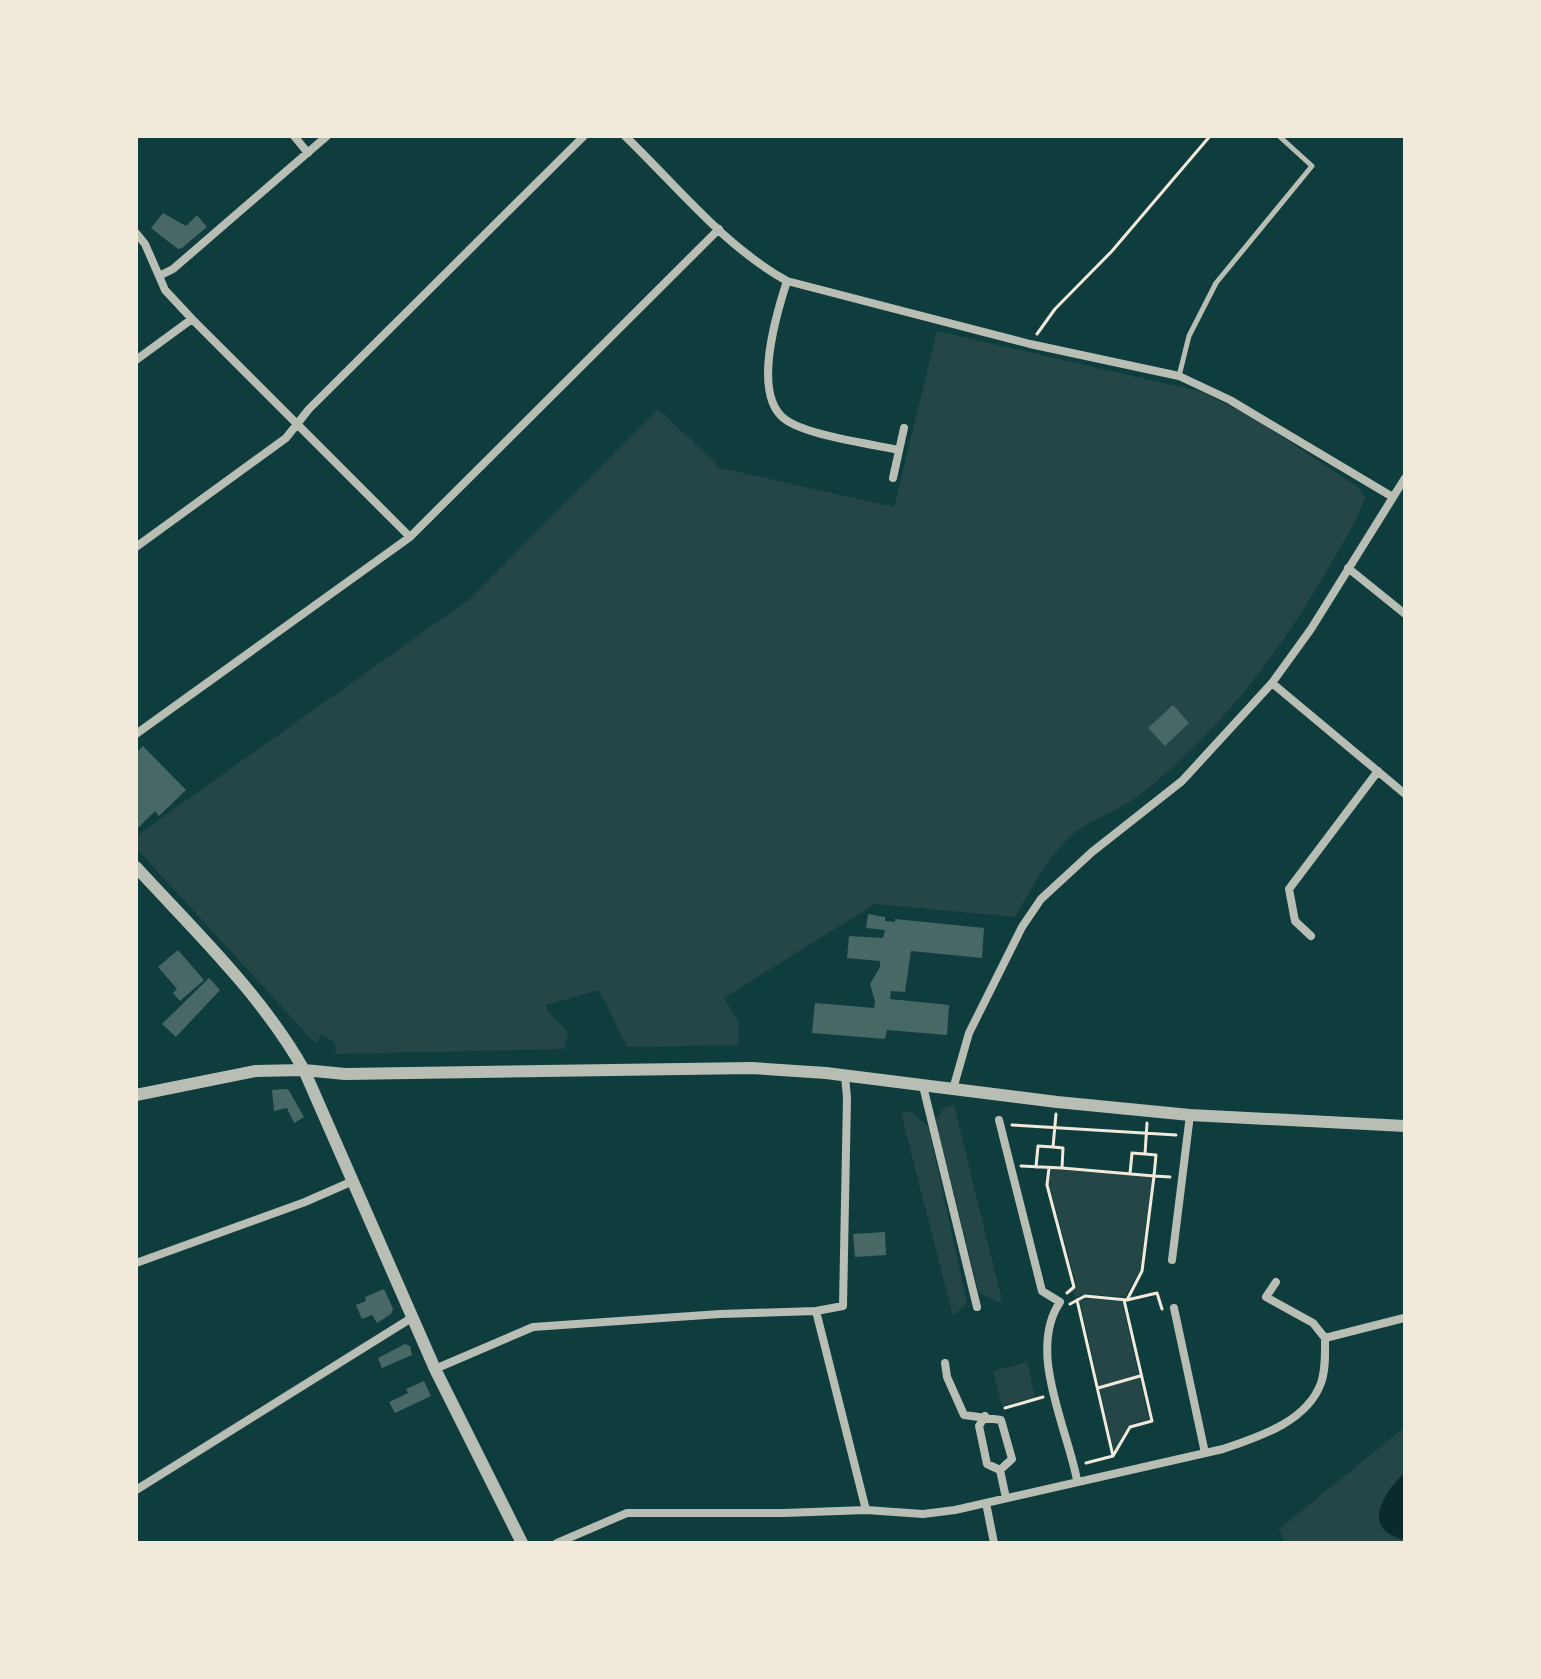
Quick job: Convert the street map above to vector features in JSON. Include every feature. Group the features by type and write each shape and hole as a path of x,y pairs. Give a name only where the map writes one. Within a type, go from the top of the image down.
{"street":[{"path":"294,136 308,153"},
{"path":"159,276 173,269 327,136"},
{"path":"136,547 286,438 298,422 584,136"},
{"path":"625,136 719,229 760,265 787,281 1030,344 1179,376 1230,400 1391,496"},
{"path":"136,734 410,537 719,229"},
{"path":"136,233 145,244 165,290 410,537"},
{"path":"787,281 775,327 768,377 769,396 777,411 800,428 899,450"},
{"path":"136,360 192,319"},
{"path":"893,478 904,428"},
{"path":"953,1089 969,1033 1022,927 1041,899 1092,852 1182,781 1272,683 1311,629 1405,478"},
{"path":"1348,568 1405,614"},
{"path":"1272,683 1405,794"},
{"path":"1311,936 1295,921 1289,889 1378,771"},
{"path":"136,867 215,952 285,1038 304,1070 435,1369 522,1543"},
{"path":"136,1095 256,1071 304,1070 345,1074 752,1068 1190,1115 1405,1126"},
{"path":"435,1369 533,1327 720,1314 816,1311 843,1306 845,1076"},
{"path":"923,1086 977,1307"},
{"path":"1172,1260 1190,1115"},
{"path":"1000,1122 1042,1291 1060,1302 1052,1314 1046,1334 1046,1357 1077,1480"},
{"path":"136,1263 305,1202 353,1181"},
{"path":"557,1543 627,1513 866,1510 923,1514 986,1503 1205,1453 1261,1436 1288,1421 1305,1406 1321,1384 1325,1362 1325,1338 1313,1323 1266,1297 1276,1282"},
{"path":"1174,1308 1205,1453"},
{"path":"816,1311 866,1510"},
{"path":"136,1490 413,1317"},
{"path":"1325,1338 1404,1318"},
{"path":"945,1363 947,1377 964,1415 1001,1420 1012,1459 1000,1470"},
{"path":"985,1416 979,1426 987,1464 1000,1470"},
{"path":"1000,1470 1006,1498"},
{"path":"986,1503 994,1543"}],"lane":[{"path":"1179,376 1189,336 1216,283 1312,166 1279,136"}],"path":[{"path":"1030,344 1055,309 1119,243 1210,136"},
{"path":"1053,1147 1057,1102"},
{"path":"1145,1154 1149,1111"},
{"path":"1000,1122 1188,1136"},
{"path":"1036,1167 1038,1146 1063,1148 1062,1168"},
{"path":"1075,1466 1113,1456 1130,1427 1152,1421 1125,1300 1142,1271 1156,1155 1132,1153 1130,1174"},
{"path":"1010,1166 1183,1177"},
{"path":"1049,1168 1047,1185 1074,1287 1060,1302 1070,1305 1077,1299 1094,1296 1125,1300 1157,1293 1163,1313 1174,1308"},
{"path":"1077,1299 1113,1456"},
{"path":"1098,1388 1141,1376"},
{"path":"985,1416 988,1412 1055,1394"}],"shaded area":[{"path":"937,331 1202,392 1254,418 1359,488 1365,497 1349,533 1310,599 1245,691 1167,772 1138,796 1086,825 1062,845 1015,917 875,904 724,998 738,1020 739,1045 627,1047 599,990 546,1005 568,1033 564,1049 336,1054 335,1042 322,1035 315,1043 136,848 136,836 471,598 658,409 716,463 716,467 894,507"},
{"path":"954,1105 1002,1301 997,1302 979,1292 935,1120 945,1107"},
{"path":"911,1111 928,1126 967,1303 953,1316 901,1113"},
{"path":"1051,1169 1152,1177 1140,1270 1125,1297 1087,1294 1076,1297 1072,1291 1077,1287 1049,1185"},
{"path":"1080,1301 1122,1301 1149,1420 1128,1426 1114,1451"},
{"path":"1027,1362 1035,1397 1002,1406 993,1371"},
{"path":"1405,1427 1405,1543 1285,1543 1279,1529"},
{"path":"1405,1472 1405,1540 1391,1535 1379,1519 1384,1500"}],"building":[{"path":"163,213 186,226 197,215 207,227 178,249 151,228"},
{"path":"1173,705 1189,723 1165,746 1148,728"},
{"path":"143,746 186,790 159,816 155,811 136,830 136,753"},
{"path":"868,914 885,917 885,921 895,922 895,919 984,928 982,958 911,951 905,992 891,991 890,999 949,1005 947,1035 887,1030 885,1039 812,1033 815,1003 874,1008 870,984 880,961 847,958 849,936 883,938 885,930 866,928"},
{"path":"178,950 204,980 180,1001 173,993 177,989 158,967"},
{"path":"209,978 220,990 176,1037 162,1024"},
{"path":"288,1089 304,1117 294,1123 287,1108 274,1111 272,1090"},
{"path":"885,1232 886,1255 855,1257 853,1234"},
{"path":"384,1289 393,1309 391,1314 377,1323 372,1315 362,1319 356,1305 366,1301 365,1297"},
{"path":"405,1344 410,1346 412,1355 382,1368 378,1358"},
{"path":"424,1381 431,1396 395,1413 389,1402 408,1393 406,1389"}]}
